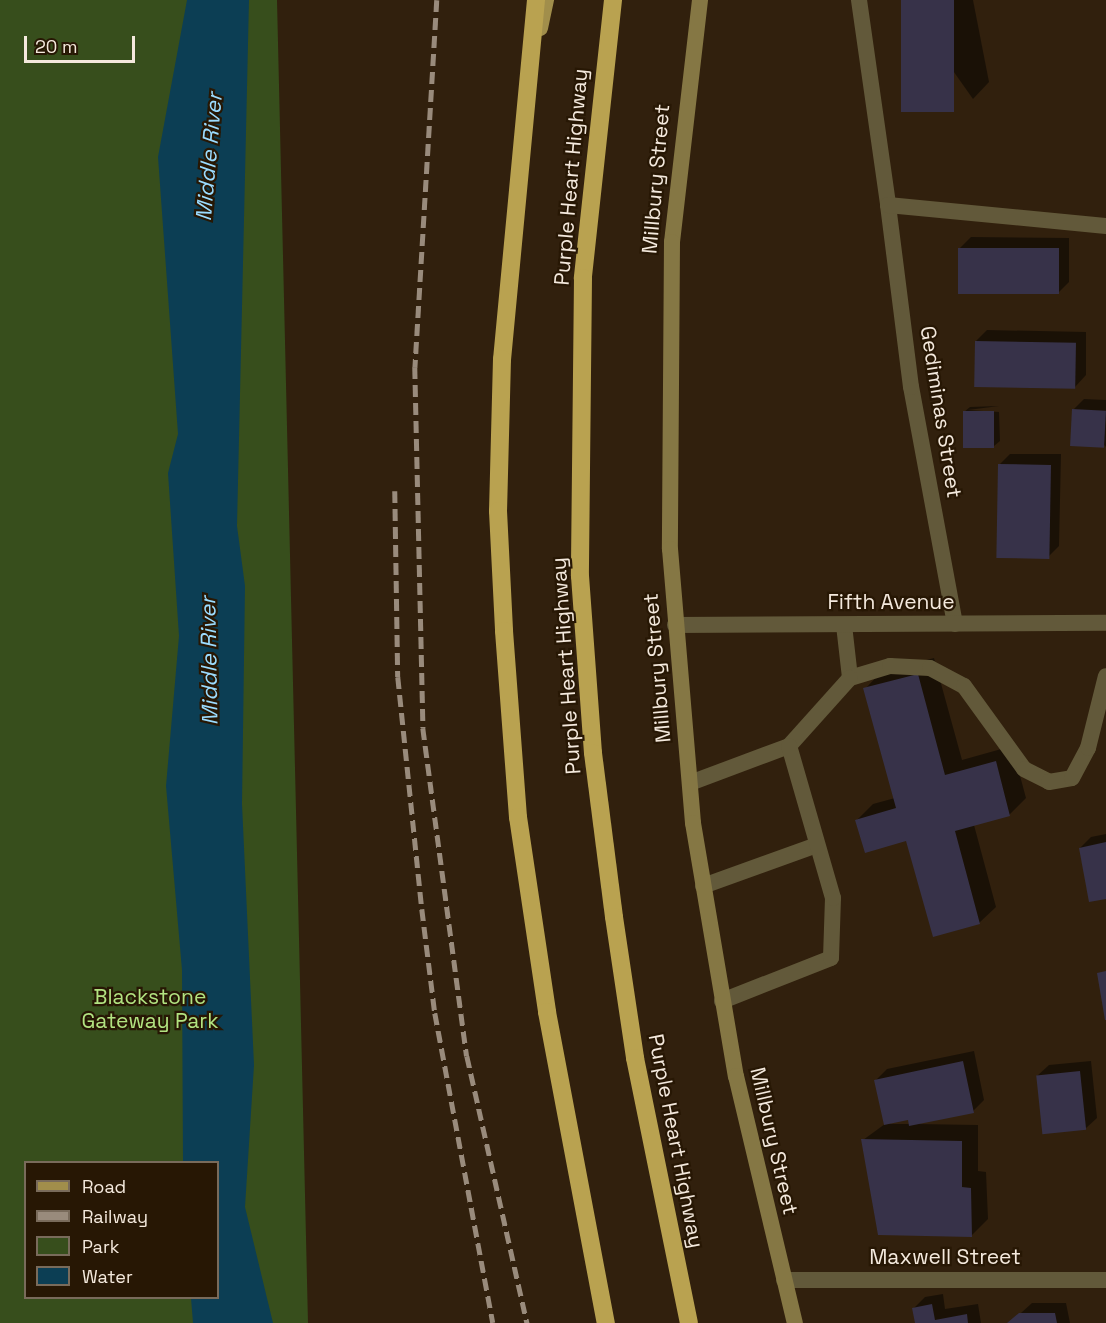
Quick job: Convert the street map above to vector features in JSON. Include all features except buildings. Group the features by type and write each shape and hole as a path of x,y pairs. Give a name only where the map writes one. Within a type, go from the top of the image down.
{"highway":[{"path":"536,0 514,199 498,511 518,817 549,1024 606,1323"},
{"name":"Purple Heart Highway","path":"614,0 583,278 580,576 593,753 614,917 635,1058 689,1323"}],"main road":[{"path":"514,199 546,0"},
{"name":"Millbury Street","path":"700,0 679,164 668,341 675,626 690,783 703,886 722,1001 795,1323"}],"street":[{"name":"Gediminas Street","path":"859,0 911,387 955,624"},
{"path":"888,206 1106,226"},
{"name":"Fifth Avenue","path":"675,626 1106,623"},
{"path":"844,625 850,678"},
{"path":"690,783 789,746 850,678 890,666 930,668 964,686 1024,769 1049,782 1072,777 1088,748 1106,676"},
{"path":"722,1001 831,958 833,898 789,746"},
{"path":"703,886 817,845"},
{"name":"Maxwell Street","path":"784,1280 1106,1280"}],"green space":[{"name":"Blackstone Gateway Park","path":"0,0 277,0 308,1323 0,1323"}],"water":[{"name":"Middle River","path":"187,0 249,0 237,526 245,586 242,804 254,1065 245,1207 273,1323 193,1323 191,1299 219,1299 219,1161 183,1161 182,970 166,786 179,636 168,473 178,434 158,157"}],"railway":[{"path":"437,0 415,367 423,728 467,1056 527,1323"},
{"path":"395,491 398,677 422,909 435,1013 493,1323"}]}
